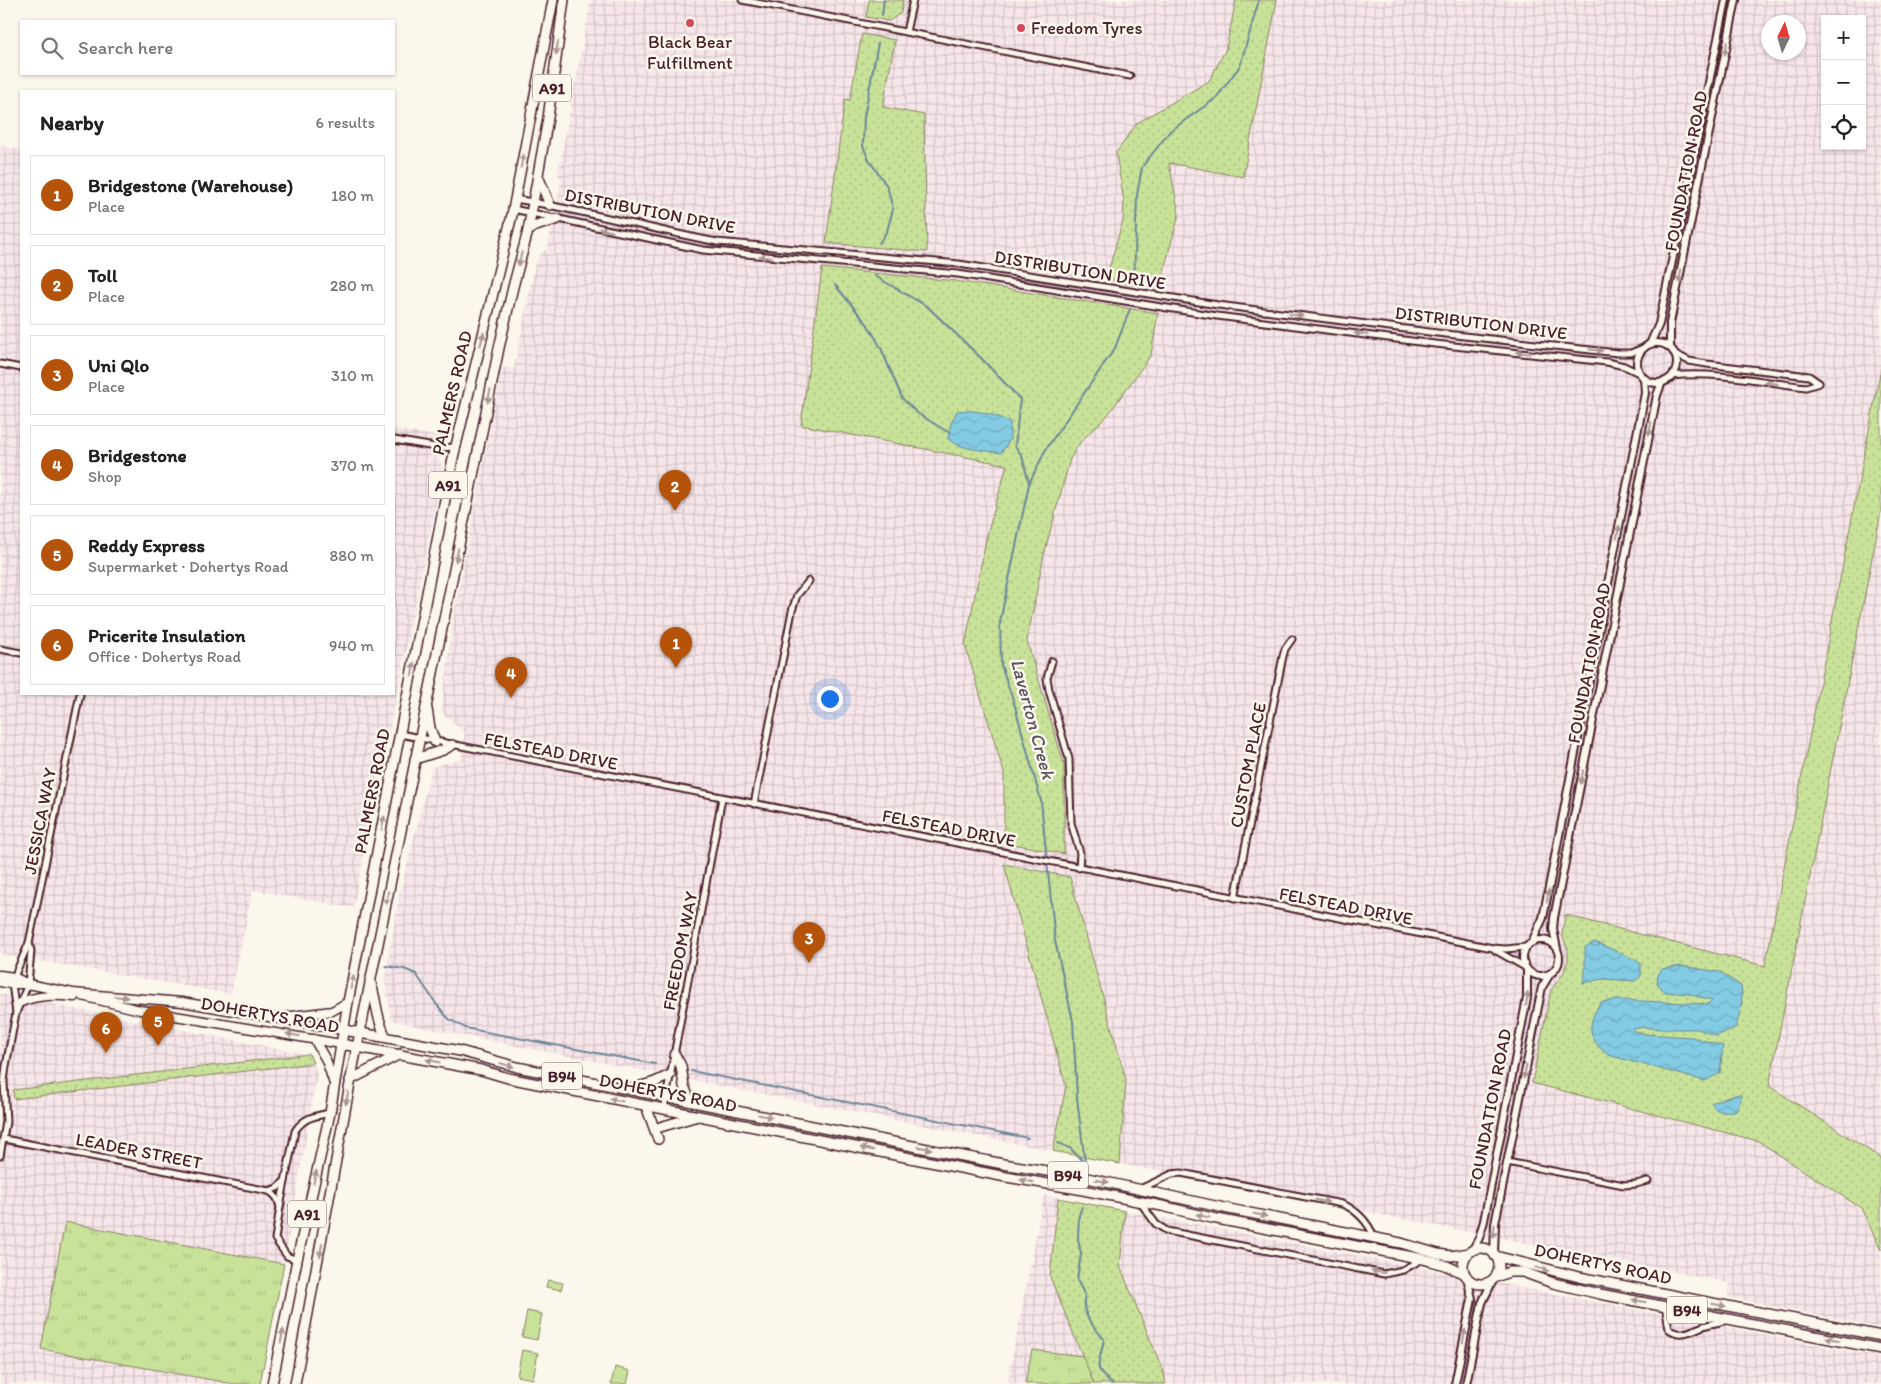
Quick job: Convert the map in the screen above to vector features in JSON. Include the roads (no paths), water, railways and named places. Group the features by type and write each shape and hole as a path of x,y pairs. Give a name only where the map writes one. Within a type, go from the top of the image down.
{"main road":[{"name":"PALMERS ROAD","path":"272,1384 296,1260 330,1113 348,1002 453,458 513,209 553,0"},
{"name":"PALMERS ROAD","path":"295,1384 350,1080 414,759 499,348 532,213 564,0"},
{"path":"538,176 550,205"},
{"path":"528,231 533,227 558,219"},
{"path":"426,704 430,728 435,742"},
{"path":"414,759 443,750 452,745"},
{"name":"DOHERTYS ROAD","path":"0,975 13,981 73,992 182,1002 386,1037 460,1051 517,1068 1139,1189 1239,1211 1374,1237 1446,1255 1470,1252"},
{"path":"370,980 375,994 380,1022 386,1037"},
{"name":"DOHERTYS ROAD","path":"0,982 13,981"},
{"name":"DOHERTYS ROAD","path":"73,992 90,999 140,1010 400,1054 646,1106 1140,1201 1212,1218 1423,1259 1445,1265 1466,1276"},
{"path":"21,1002 34,997 49,995 90,999"},
{"path":"275,1019 332,1011 348,1002"},
{"path":"314,1039 326,1060 334,1084"},
{"path":"350,1080 400,1054"},
{"path":"675,1055 681,1066 684,1086 690,1101"},
{"path":"629,1089 656,1082 670,1075"},
{"path":"646,1106 658,1139"},
{"path":"660,1127 698,1116"},
{"name":"B94","path":"1470,1252 1485,1249 1495,1255"},
{"path":"1466,1276 1463,1263 1470,1252"},
{"path":"1494,1278 1499,1266 1495,1255"},
{"name":"DOHERTYS ROAD","path":"1495,1255 1572,1276 1881,1336"},
{"name":"DOHERTYS ROAD","path":"1494,1278 1508,1272 1523,1272 1565,1286 1881,1349"},
{"name":"B94","path":"1466,1276 1472,1282 1479,1284 1487,1283 1494,1278"},
{"path":"1796,1331 1798,1320"}],"street":[{"path":"742,0 1130,76"},
{"path":"906,32 912,0"},
{"path":"1726,2 1735,3"},
{"name":"FOUNDATION ROAD","path":"1650,344 1659,324 1726,2"},
{"name":"FOUNDATION ROAD","path":"1670,347 1670,323 1735,3"},
{"name":"DISTRIBUTION DRIVE","path":"515,199 717,242 941,262 1182,300 1436,333 1618,353 1631,353 1643,348"},
{"name":"DISTRIBUTION DRIVE","path":"513,209 688,248 753,256 940,273 1182,311 1435,344 1607,362 1624,366 1641,376"},
{"path":"638,237 641,225"},
{"path":"660,242 662,230"},
{"path":"688,248 691,237"},
{"path":"815,250 815,261"},
{"path":"940,273 941,262"},
{"path":"998,281 999,271"},
{"path":"1182,300 1182,311"},
{"path":"1246,319 1247,309"},
{"path":"1435,344 1436,333"},
{"path":"1672,376 1677,366 1675,354 1670,347 1664,344 1650,344 1643,348 1637,360 1641,376 1656,383 1672,376 1688,374 1806,387 1819,383 1808,376 1707,364 1689,361 1675,354"},
{"path":"0,364 20,368"},
{"name":"FOUNDATION ROAD","path":"1529,944 1543,918 1645,393 1641,376"},
{"name":"FOUNDATION ROAD","path":"1557,949 1553,929 1554,918 1657,395 1662,382"},
{"path":"395,440 441,448 456,447"},
{"path":"441,448 453,458"},
{"path":"1626,491 1638,494"},
{"path":"1610,573 1622,575"},
{"path":"754,804 792,611 797,595 809,581"},
{"name":"CUSTOM PLACE","path":"1235,898 1284,656 1292,639"},
{"path":"0,649 20,653"},
{"path":"1052,661 1047,678 1069,759 1071,823 1080,853 1079,868"},
{"name":"JESSICA WAY","path":"13,981 29,942 79,695"},
{"name":"FELSTEAD DRIVE","path":"400,734 1493,948 1506,949 1529,944"},
{"name":"FREEDOM WAY","path":"664,1109 722,798"},
{"path":"1543,940 1554,944 1560,960 1558,966 1550,974 1538,976 1526,969 1522,957 1529,944 1543,940"},
{"name":"JESSICA WAY","path":"16,1013 28,984 29,942"},
{"name":"FELSTEAD DRIVE","path":"1493,948 1526,969"},
{"name":"FOUNDATION ROAD","path":"1470,1252 1479,1238 1484,1221 1527,998 1526,969"},
{"name":"FOUNDATION ROAD","path":"1495,1255 1493,1233 1542,987 1550,974"},
{"path":"0,1156 6,1122 4,1082 16,1013 13,981"},
{"path":"1518,1046 1530,1048"},
{"path":"296,1260 288,1256 278,1246 275,1239 295,1131 300,1123 306,1119 330,1113"},
{"name":"LEADER STREET","path":"4,1139 269,1191"},
{"path":"1507,1162 1624,1185 1648,1181"},
{"path":"1139,1189 1172,1174 1181,1173 1342,1204 1358,1215 1369,1227 1374,1237"},
{"path":"269,1191 277,1188 285,1181"},
{"path":"269,1191 279,1200 280,1206"},
{"path":"1140,1201 1156,1224 1167,1231 1384,1274 1403,1270 1423,1259"},
{"path":"1455,1384 1472,1299 1466,1276"},
{"path":"1466,1384 1482,1303 1494,1278"},
{"name":"DOHERTYS ROAD","path":"1662,1306 1666,1311 1669,1329 1675,1332 1688,1333 1700,1328 1736,1320"}],"water":[{"path":"957,411 984,413 1010,422 1010,440 1001,453 973,449 953,443 948,439 951,423"},
{"path":"1595,942 1641,964 1641,976 1635,981 1602,979 1583,983 1585,947"},
{"path":"1681,966 1720,972 1741,986 1741,1007 1735,1028 1716,1036 1698,1029 1644,1027 1633,1029 1645,1034 1692,1037 1723,1046 1720,1073 1705,1081 1608,1055 1596,1043 1591,1031 1593,1018 1601,1002 1618,1000 1708,1004 1712,1000 1689,994 1665,992 1657,983 1658,975 1662,969"},
{"path":"1735,1095 1741,1095 1741,1100 1736,1110 1718,1111 1711,1103"}],"waterway":[{"path":"882,15 884,0"},
{"name":"Laverton Creek","path":"1134,282 1137,195 1142,167 1170,131 1216,98 1240,66 1259,0"},
{"path":"878,43 864,117 863,146 869,160 887,186 893,209 887,231 879,243"},
{"path":"875,276 928,307 1020,399 1015,446 1022,456 1029,483"},
{"path":"835,285 868,325 881,348 902,398 917,413 950,432"},
{"name":"Laverton Creek","path":"1085,1163 1077,1098 1073,1021 1055,941 1041,801 1014,703 1001,665 1000,622 1029,484 1046,449 1115,348 1130,309"},
{"path":"386,966 404,969 416,974 449,1019 465,1028 655,1064"},
{"path":"691,1071 1028,1138"},
{"path":"1058,1143 1070,1148 1085,1163"},
{"name":"Laverton Creek","path":"1082,1207 1079,1215 1078,1239 1081,1254 1077,1280 1085,1295 1084,1308 1088,1319 1104,1339 1099,1359 1099,1368 1105,1378 1112,1384"}],"place":[{"name":"Black Bear Fulfillment","path":"690,23"},
{"name":"Freedom Tyres","path":"1021,28"},
{"name":"Toll","path":"675,511"},
{"name":"Bridgestone (Warehouse)","path":"676,668"},
{"name":"Bridgestone","path":"511,698"},
{"name":"Uni Qlo","path":"809,963"},
{"name":"Reddy Express","path":"158,1046"},
{"name":"Pricerite Insulation","path":"106,1053"}]}
